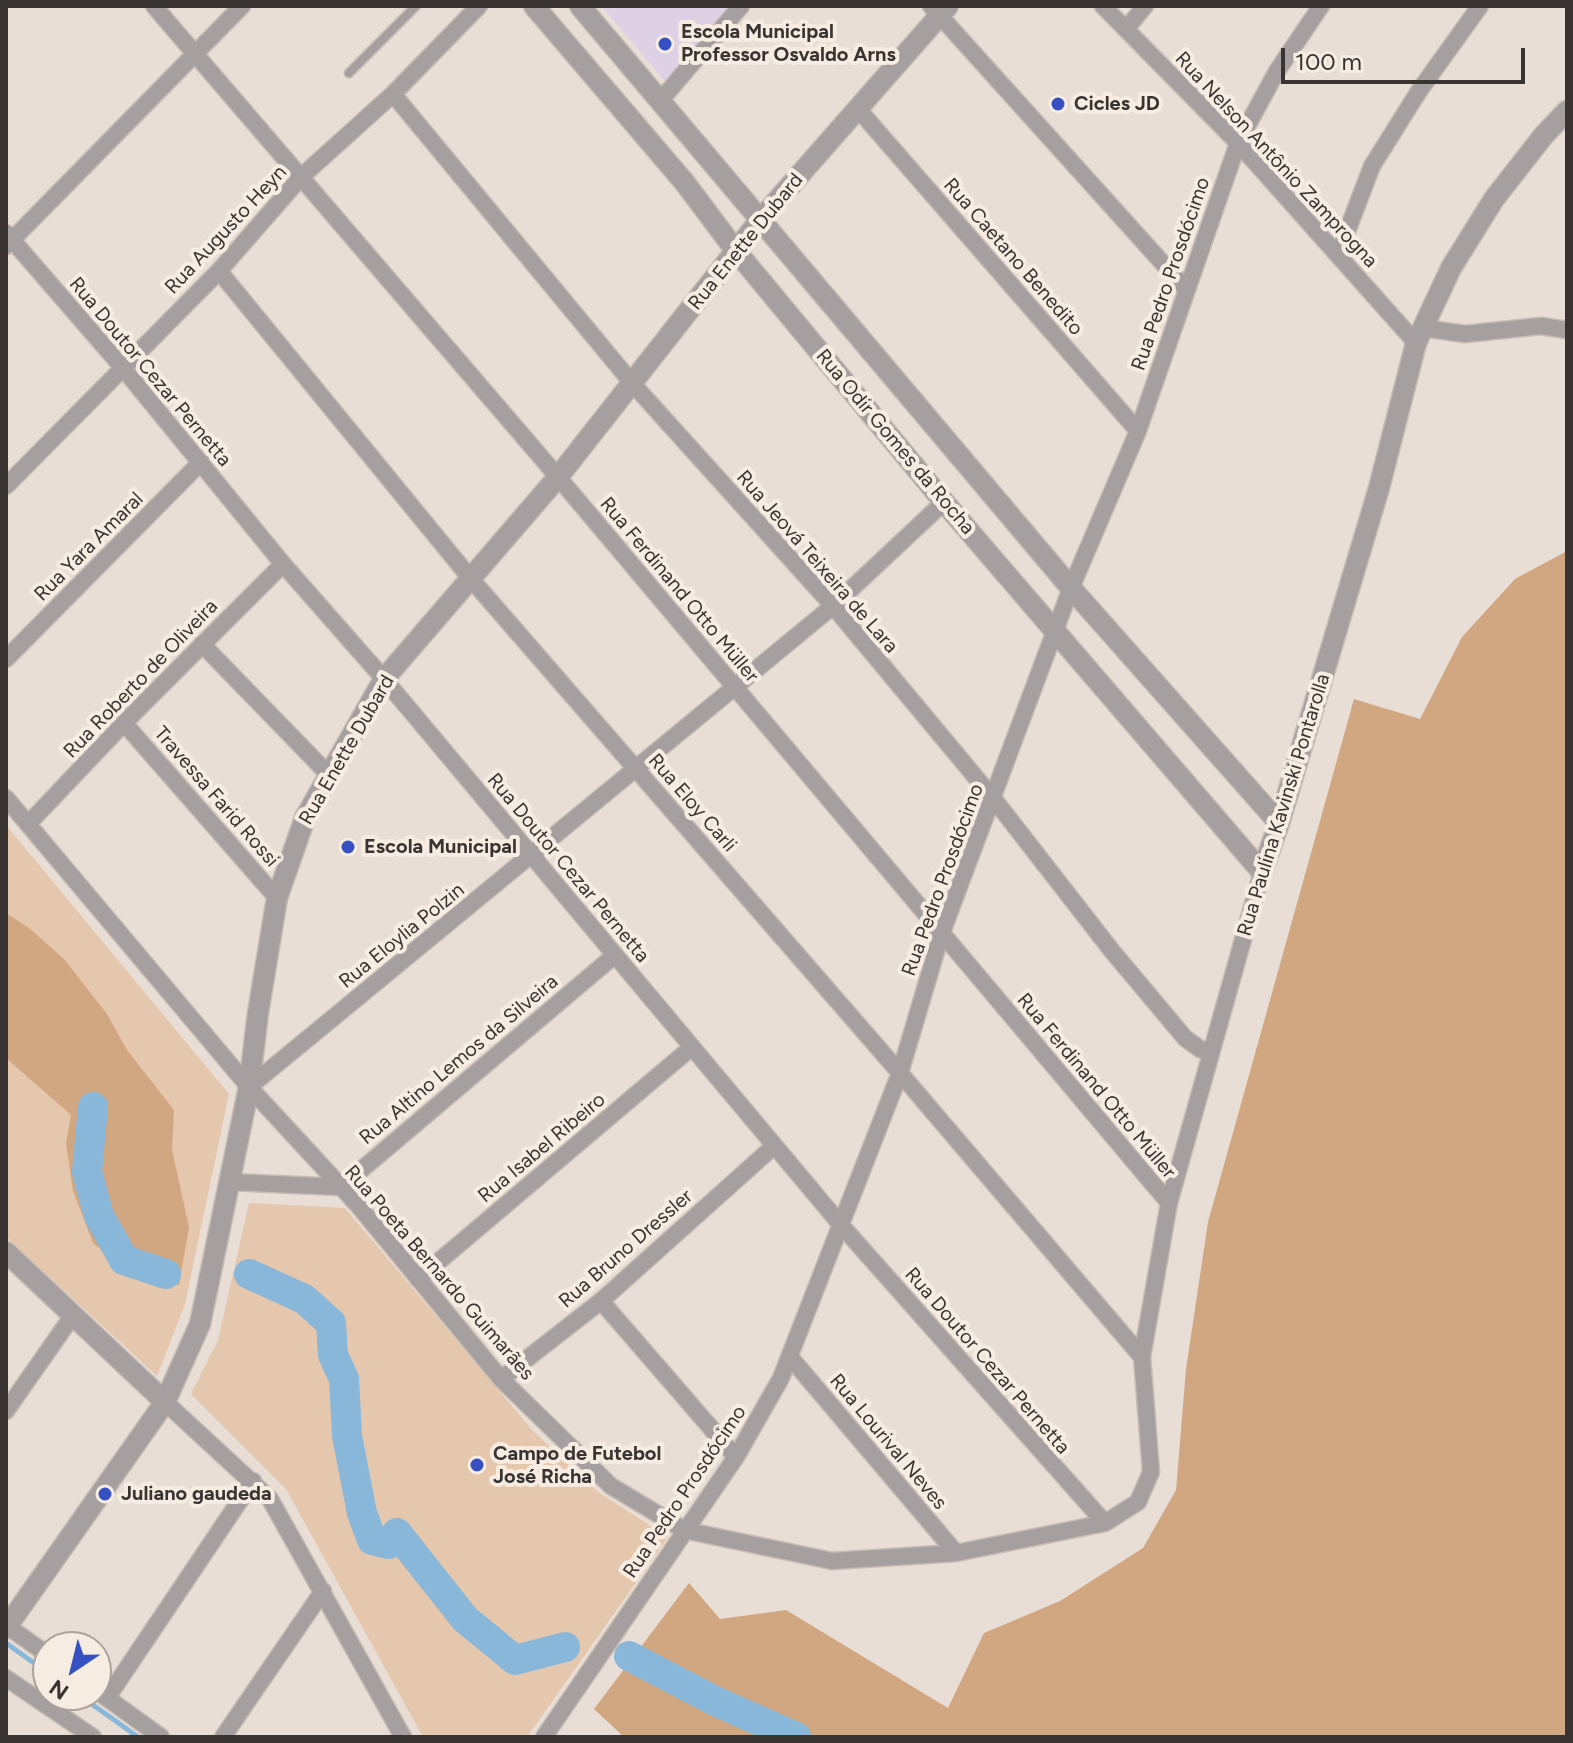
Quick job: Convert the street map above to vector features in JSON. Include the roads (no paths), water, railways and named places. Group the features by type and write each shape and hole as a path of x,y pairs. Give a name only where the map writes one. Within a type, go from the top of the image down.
{"street":[{"name":"Rua Ferdinand Otto Müller","path":"154,6 558,477 1169,1203"},
{"path":"8,239 242,6"},
{"name":"Rua Augusto Heyn","path":"6,486 219,271 301,177 393,94 479,6"},
{"name":"Rua Odir Gomes da Rocha","path":"534,6 685,183 736,251 944,502 1262,872"},
{"name":"Rua Odir Gomes da Rocha","path":"580,6 1071,588 1279,823"},
{"path":"660,101 741,6"},
{"name":"Rua Nelson Antônio Zamprogna","path":"1103,6 1238,143 1338,255 1420,335"},
{"path":"1126,29 1145,6"},
{"name":"Rua Pedro Prosdócimo","path":"544,1737 736,1457 781,1378 900,1073 941,935 1071,588 1138,431 1238,143 1277,71 1321,6"},
{"path":"1338,255 1372,166 1419,91 1480,6"},
{"path":"940,9 1186,289"},
{"name":"Rua Enette Dubard","path":"6,1626 165,1402 200,1324 249,1087 277,898 305,818 384,679 558,477 760,220 858,109 940,9"},
{"name":"Rua Jeová Teixeira de Lara","path":"393,94 632,383 833,606 993,798 1112,951 1185,1038 1200,1049 1211,1052"},
{"name":"Rua Caetano Benedito","path":"858,109 1138,431"},
{"name":"Rua Paulina Kavinski Pontarolla","path":"1105,1523 1138,1502 1151,1472 1142,1357 1169,1203 1262,872 1379,488 1420,335 1451,268 1494,199 1567,111"},
{"name":"Rua Doutor Cezar Pernetta","path":"8,239 123,368 283,564 384,679 841,1225 1105,1523"},
{"name":"Rua Eloy Carli","path":"219,271 471,579 1142,1357"},
{"path":"1420,335 1541,326 1567,330"},
{"name":"Rua Yara Amaral","path":"6,659 201,462"},
{"name":"Rua Eloylia Polzin","path":"249,1087 833,606 944,502"},
{"name":"Rua Roberto de Oliveira","path":"29,823 283,564"},
{"path":"202,644 329,775"},
{"name":"Travessa Farid Rossi","path":"124,723 277,898"},
{"name":"Rua Poeta Bernardo Guimarães","path":"6,798 249,1087 341,1187 501,1379 611,1486 684,1530 832,1561 956,1553 1105,1523"},
{"name":"Rua Altino Lemos da Silveira","path":"341,1187 615,955"},
{"name":"Rua Isabel Ribeiro","path":"418,1279 692,1047"},
{"name":"Rua Bruno Dressler","path":"501,1379 601,1301 774,1146"},
{"path":"230,1182 341,1187"},
{"path":"6,1252 270,1499 403,1737"},
{"path":"601,1301 736,1457"},
{"path":"6,1411 73,1315"},
{"name":"Rua Lourival Neves","path":"790,1357 956,1553"},
{"path":"112,1679 253,1481"},
{"path":"223,1737 323,1591"},
{"path":"6,1626 32,1644"},
{"path":"6,1678 93,1737"},
{"path":"112,1702 161,1737"}],"lane":[{"path":"349,73 416,6"}],"waterway":[{"path":"93,1107 87,1172 99,1216 124,1260 166,1274"},
{"path":"249,1274 304,1299 331,1323 333,1355 344,1379 347,1436 362,1513 372,1540 388,1544 397,1533 465,1619 515,1660 565,1647"},
{"path":"6,1643 32,1662"},
{"path":"629,1656 715,1701 796,1737"},
{"path":"101,1711 138,1737"}],"place":[{"name":"Escola Municipal Professor Osvaldo Arns","path":"665,44"},
{"name":"Cicles JD","path":"1058,104"},
{"name":"Escola Municipal","path":"348,847"},
{"name":"Campo de Futebol José Richa","path":"477,1465"},
{"name":"Juliano gaudeda","path":"105,1494"}]}
